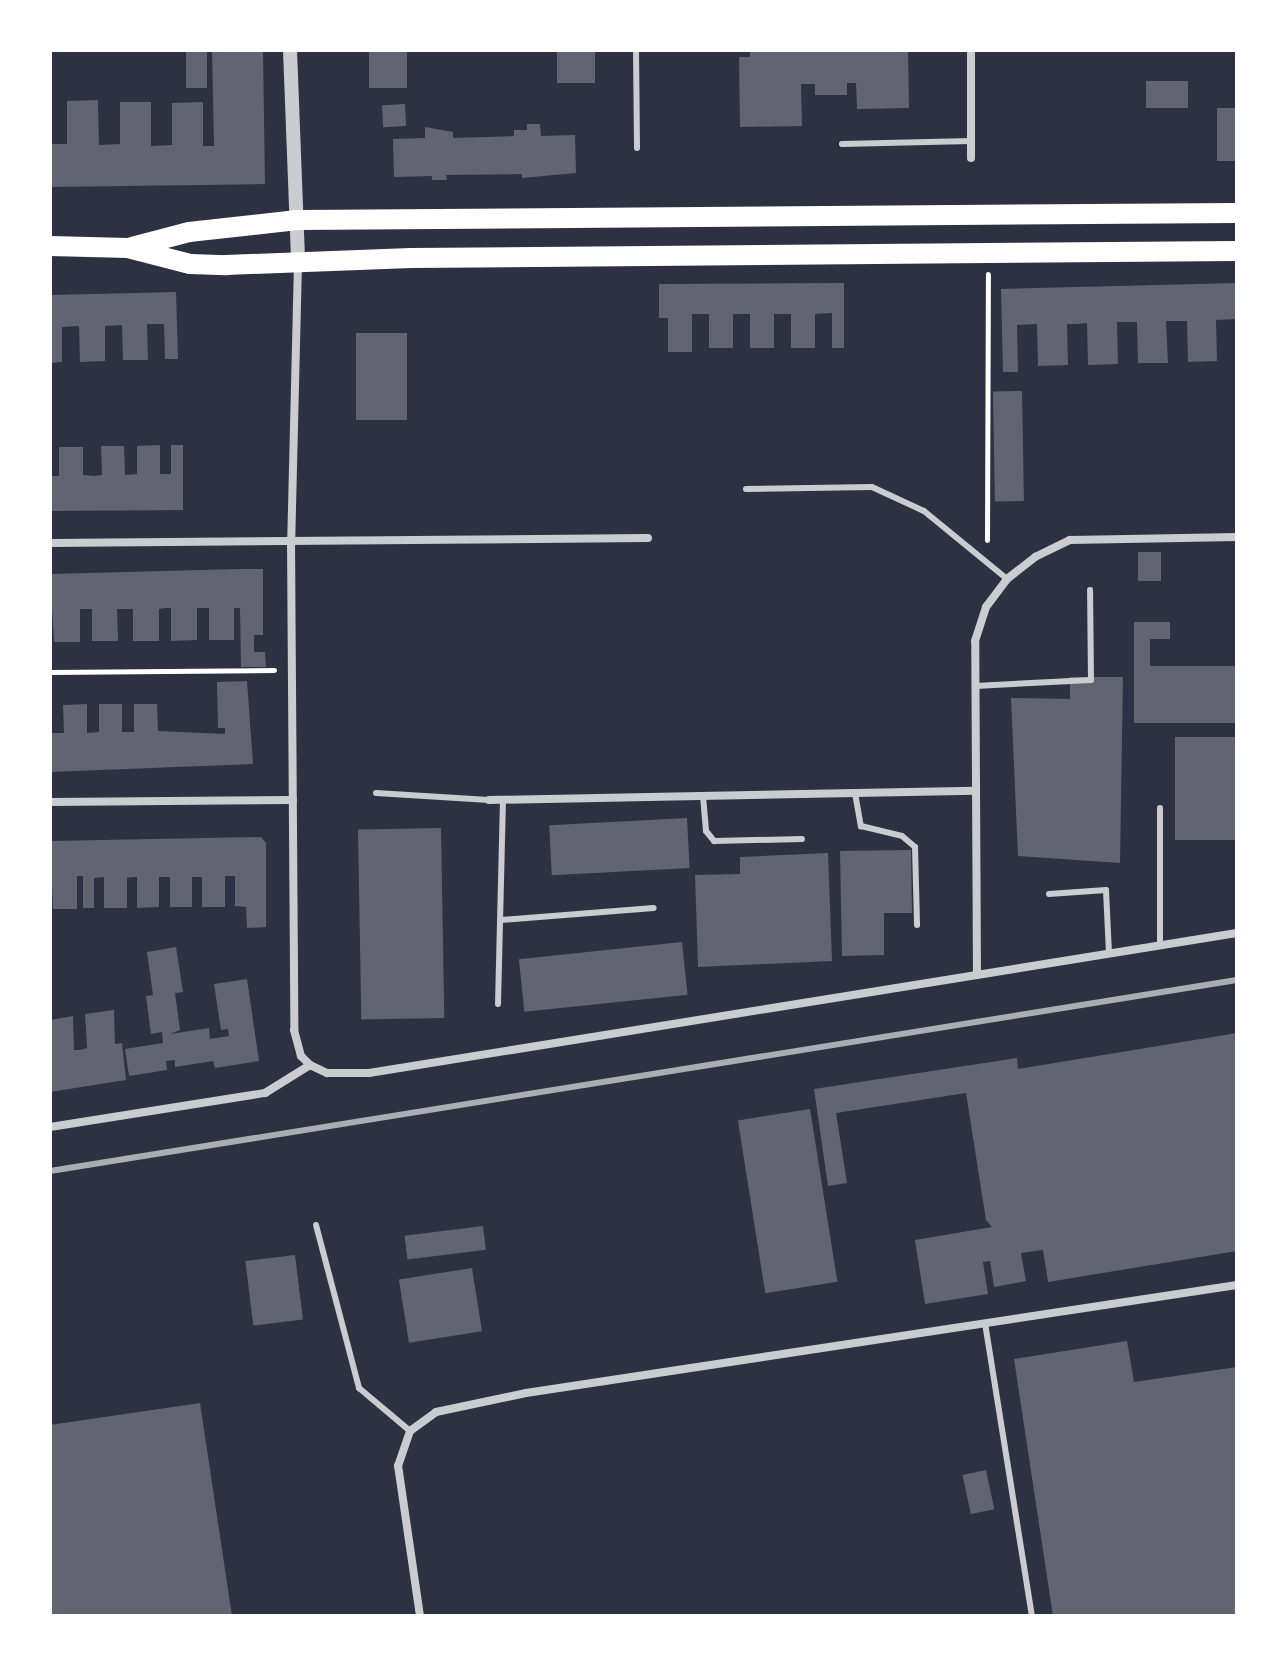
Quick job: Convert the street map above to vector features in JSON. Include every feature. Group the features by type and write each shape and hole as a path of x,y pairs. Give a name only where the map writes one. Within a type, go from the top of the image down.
{"main road":[{"path":"128,248 189,232 297,220 1237,213"},
{"path":"50,246 128,248 190,264 1237,251"}],"street":[{"path":"290,50 298,262 291,542 294,1030 301,1056 310,1065 327,1073 369,1073 1237,933"},
{"path":"971,50 971,158"},
{"path":"977,975 975,641 986,607 1007,579 1035,557 1070,540 1237,537"},
{"path":"50,543 648,538"},
{"path":"489,800 975,791"},
{"path":"50,802 293,800"},
{"path":"50,1127 265,1093 310,1065"},
{"path":"420,1616 398,1466 410,1431 460,1403 1237,1285"}],"lane":[{"path":"636,50 637,148"},
{"path":"842,144 971,141"},
{"path":"746,489 872,487 924,511 1007,579"},
{"path":"975,686 1091,680 1090,590"},
{"path":"376,793 489,800"},
{"path":"855,793 861,826 902,836 915,847 917,925"},
{"path":"703,796 706,831 714,841 802,839"},
{"path":"498,1004 503,800"},
{"path":"1160,808 1160,945"},
{"path":"1049,894 1106,890 1109,953"},
{"path":"501,920 654,908"},
{"path":"316,1225 359,1388 410,1431"},
{"path":"985,1323 1032,1616"}],"path":[{"path":"987,562 988,253"},
{"path":"50,672 291,669"}],"building":[{"path":"186,50 207,50 207,88 186,88"},
{"path":"212,50 263,50 265,184 50,187 50,144 67,144 67,101 98,100 99,145 120,144 120,102 151,102 151,146 172,145 172,103 203,102 203,146 214,146"},
{"path":"369,50 407,50 407,88 369,88"},
{"path":"557,50 595,50 595,83 557,83"},
{"path":"750,50 908,50 909,108 857,109 856,83 847,83 847,95 815,95 815,84 801,84 802,126 740,127 739,57 750,57"},
{"path":"1146,81 1188,81 1188,108 1146,108"},
{"path":"405,104 406,126 383,127 382,105"},
{"path":"1217,108 1237,108 1237,161 1217,161"},
{"path":"527,124 540,124 541,136 575,135 576,173 522,178 522,174 446,175 447,180 432,180 432,176 394,177 393,139 425,138 425,127 453,132 453,138 514,136 514,130 527,130"},
{"path":"844,283 844,348 832,348 832,313 815,314 815,348 791,348 791,314 774,314 774,348 750,348 750,314 733,314 733,348 709,348 709,314 692,314 692,352 668,352 668,318 659,318 659,284"},
{"path":"1237,283 1237,319 1216,320 1217,361 1188,362 1187,321 1166,321 1168,363 1138,363 1137,322 1117,322 1118,364 1088,365 1087,323 1067,324 1068,365 1038,366 1037,324 1017,325 1018,372 1003,372 1001,289"},
{"path":"176,292 178,359 165,359 164,324 147,324 148,360 123,360 122,325 105,326 105,361 80,362 79,326 62,327 62,362 50,363 50,295"},
{"path":"356,333 407,333 407,420 356,420"},
{"path":"1022,391 1024,501 995,501 993,392"},
{"path":"160,445 160,474 171,474 171,445 183,445 183,510 50,511 50,476 59,476 59,447 83,447 83,475 94,476 102,475 101,446 124,446 125,475 137,474 137,446"},
{"path":"1138,552 1161,552 1161,581 1138,581"},
{"path":"263,569 263,635 254,635 254,652 265,652 266,667 241,667 240,608 234,608 234,640 209,640 209,608 197,608 197,640 171,641 171,608 165,608 159,609 159,641 133,641 133,609 117,609 118,641 92,641 92,609 80,609 80,642 54,642 50,574"},
{"path":"1134,622 1170,622 1170,639 1150,639 1150,666 1237,666 1237,723 1134,723"},
{"path":"1070,677 1123,677 1120,863 1018,856 1011,698 1070,699"},
{"path":"247,681 253,764 50,772 50,733 64,733 63,705 87,704 87,733 99,732 99,704 122,704 122,732 134,732 134,704 157,704 158,731 225,734 225,728 218,728 217,682"},
{"path":"1175,737 1237,737 1237,840 1175,840"},
{"path":"687,818 690,868 552,875 549,825"},
{"path":"441,828 444,1018 361,1019 358,829"},
{"path":"261,837 266,843 266,927 247,928 246,907 235,906 235,876 225,876 225,907 202,907 202,877 192,877 192,907 170,907 170,877 159,877 159,907 137,908 137,877 132,877 127,878 127,908 104,908 104,877 94,878 94,908 83,908 83,876 77,876 77,909 53,909 50,841"},
{"path":"911,850 912,913 884,913 884,955 842,956 840,851"},
{"path":"828,853 832,961 698,967 695,875 740,874 740,857"},
{"path":"682,942 688,995 524,1012 519,959"},
{"path":"176,947 183,992 175,993 180,1030 170,1034 209,1028 210,1039 229,1036 228,1029 221,1030 214,984 247,979 259,1061 215,1068 213,1061 175,1067 175,1060 166,1061 167,1070 129,1076 125,1049 163,1043 162,1032 151,1034 146,996 153,995 147,952"},
{"path":"114,1010 115,1044 122,1043 126,1080 50,1092 50,1020 73,1016 74,1050 80,1050 87,1048 85,1014"},
{"path":"1237,1033 1237,1251 1048,1282 1043,1250 1021,1253 1026,1281 994,1287 990,1261 983,1262 988,1294 925,1304 915,1240 992,1227 986,1220 966,1093 836,1113 847,1183 828,1186 814,1089 1017,1058 1018,1069"},
{"path":"810,1109 837,1282 765,1293 738,1120"},
{"path":"483,1226 486,1250 408,1259 405,1236"},
{"path":"295,1255 303,1320 253,1326 245,1261"},
{"path":"472,1268 482,1331 409,1343 399,1280"},
{"path":"1127,1341 1134,1382 1237,1367 1237,1616 1053,1616 1014,1359"},
{"path":"200,1403 232,1616 50,1616 50,1425"},
{"path":"986,1470 994,1509 971,1514 963,1475"}],"railway":[{"path":"50,1171 1237,980"}]}
